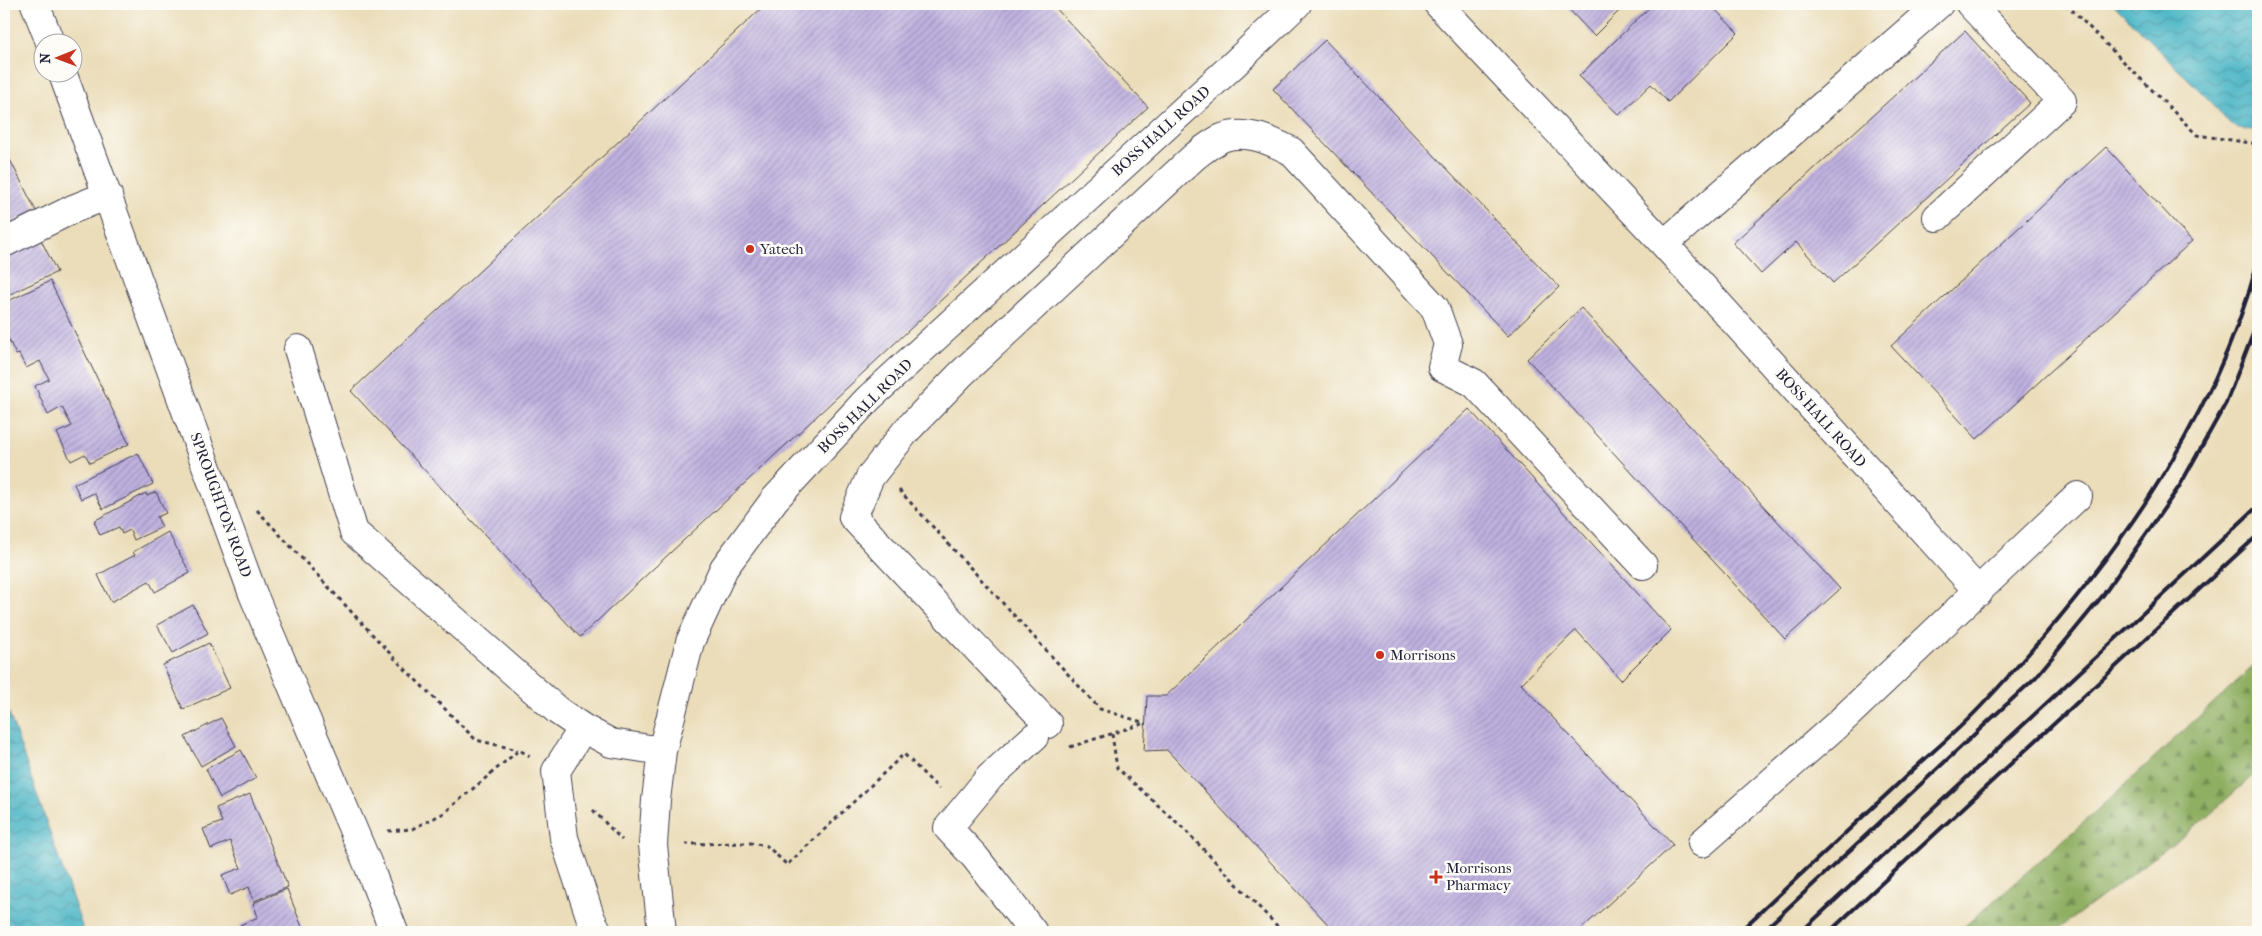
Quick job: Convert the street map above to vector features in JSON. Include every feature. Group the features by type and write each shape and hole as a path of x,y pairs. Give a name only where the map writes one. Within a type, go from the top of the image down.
{"street":[{"path":"36,4 46,32"},
{"name":"BOSS HALL ROAD","path":"662,932 653,845 662,751 690,642 724,568 775,499 868,399 1234,65 1297,4"},
{"name":"BOSS HALL ROAD","path":"1438,4 1664,244 1979,592"},
{"path":"1664,244 1939,4"},
{"path":"1937,217 2062,102 1970,4"},
{"name":"SPROUGHTON ROAD","path":"66,82 253,594 394,932"},
{"path":"1033,932 975,857 948,828 980,789 1041,730 853,517 870,477 877,467 906,431 961,374 1195,156 1222,138 1246,134 1268,139 1290,151 1297,158 1435,308 1448,344 1442,367 1474,383 1643,565"},
{"path":"4,244 73,209 108,195"},
{"path":"298,349 354,532 558,711 583,728 611,743 662,751"},
{"path":"1702,844 1842,721 2078,496"},
{"path":"583,728 556,771 564,838 591,919 598,932"}],"path":[{"path":"2066,4 2197,136 2258,144"},
{"path":"877,467 1100,709 1145,723 1066,748"},
{"path":"256,508 396,661 476,740 519,750 556,771"},
{"path":"1112,734 1117,768 1182,827 1282,932"},
{"path":"354,834 412,829 444,813 519,750"},
{"path":"590,806 623,840 653,845 751,843"}],"green space":[{"path":"2258,662 2258,771 2198,825 2054,932 1958,932 2084,822"}],"water":[{"path":"2113,4 2253,4 2258,9 2258,130 2243,129 2228,122 2215,106"},
{"path":"9,713 84,932 4,932 4,714"}],"building":[{"name":"Yatech","path":"766,4 1052,4 1148,107 580,637 351,391"},
{"path":"1564,4 1626,4 1594,36"},
{"path":"1653,4 1710,4 1738,33 1668,102 1651,84 1619,115 1579,76"},
{"path":"1965,31 2030,103 1833,283 1796,242 1761,274 1733,243"},
{"path":"1325,40 1559,287 1508,336 1273,89"},
{"path":"2106,147 2192,241 1977,439 1891,346"},
{"path":"4,148 36,211 4,227"},
{"path":"41,240 57,272 6,296 4,292 4,259"},
{"path":"50,281 129,444 90,463 85,454 71,461 57,433 72,426 62,407 48,415 35,386 49,379 40,361 26,368 19,354 16,355 4,329 4,303"},
{"path":"1581,308 1840,589 1785,639 1527,359"},
{"name":"Morrisons","path":"1469,409 1671,630 1621,680 1576,630 1521,684 1673,845 1578,932 1335,932 1167,750 1144,751 1147,696 1166,696"},
{"path":"138,453 153,484 103,509 94,493 81,499 74,484"},
{"path":"156,492 166,513 157,517 162,527 134,540 130,530 122,534 119,527 100,535 94,521 146,493 147,496"},
{"path":"168,532 190,573 155,592 149,581 111,602 98,575 135,555 133,552"},
{"path":"193,605 208,633 173,653 157,625"},
{"path":"209,643 230,688 183,709 163,665"},
{"path":"221,718 236,746 201,766 185,737"},
{"path":"241,750 256,778 220,798 206,769"},
{"path":"250,794 288,887 254,901 249,887 230,895 222,875 241,868 230,841 211,849 203,829 222,822 216,808"},
{"path":"287,889 304,932 243,932 240,925 258,917 253,903"}],"railway":[{"path":"1739,932 1972,715 2069,606 2147,500 2182,443 2212,385 2238,324 2258,261"},
{"path":"1762,932 2036,677 2104,594 2179,487 2226,403 2258,321"},
{"path":"1801,932 2258,506"},
{"path":"1829,932 2258,535"}],"place":[{"name":"Yatech","path":"750,249"},
{"name":"Morrisons","path":"1380,655"},
{"name":"Morrisons Pharmacy","path":"1436,877"}]}
